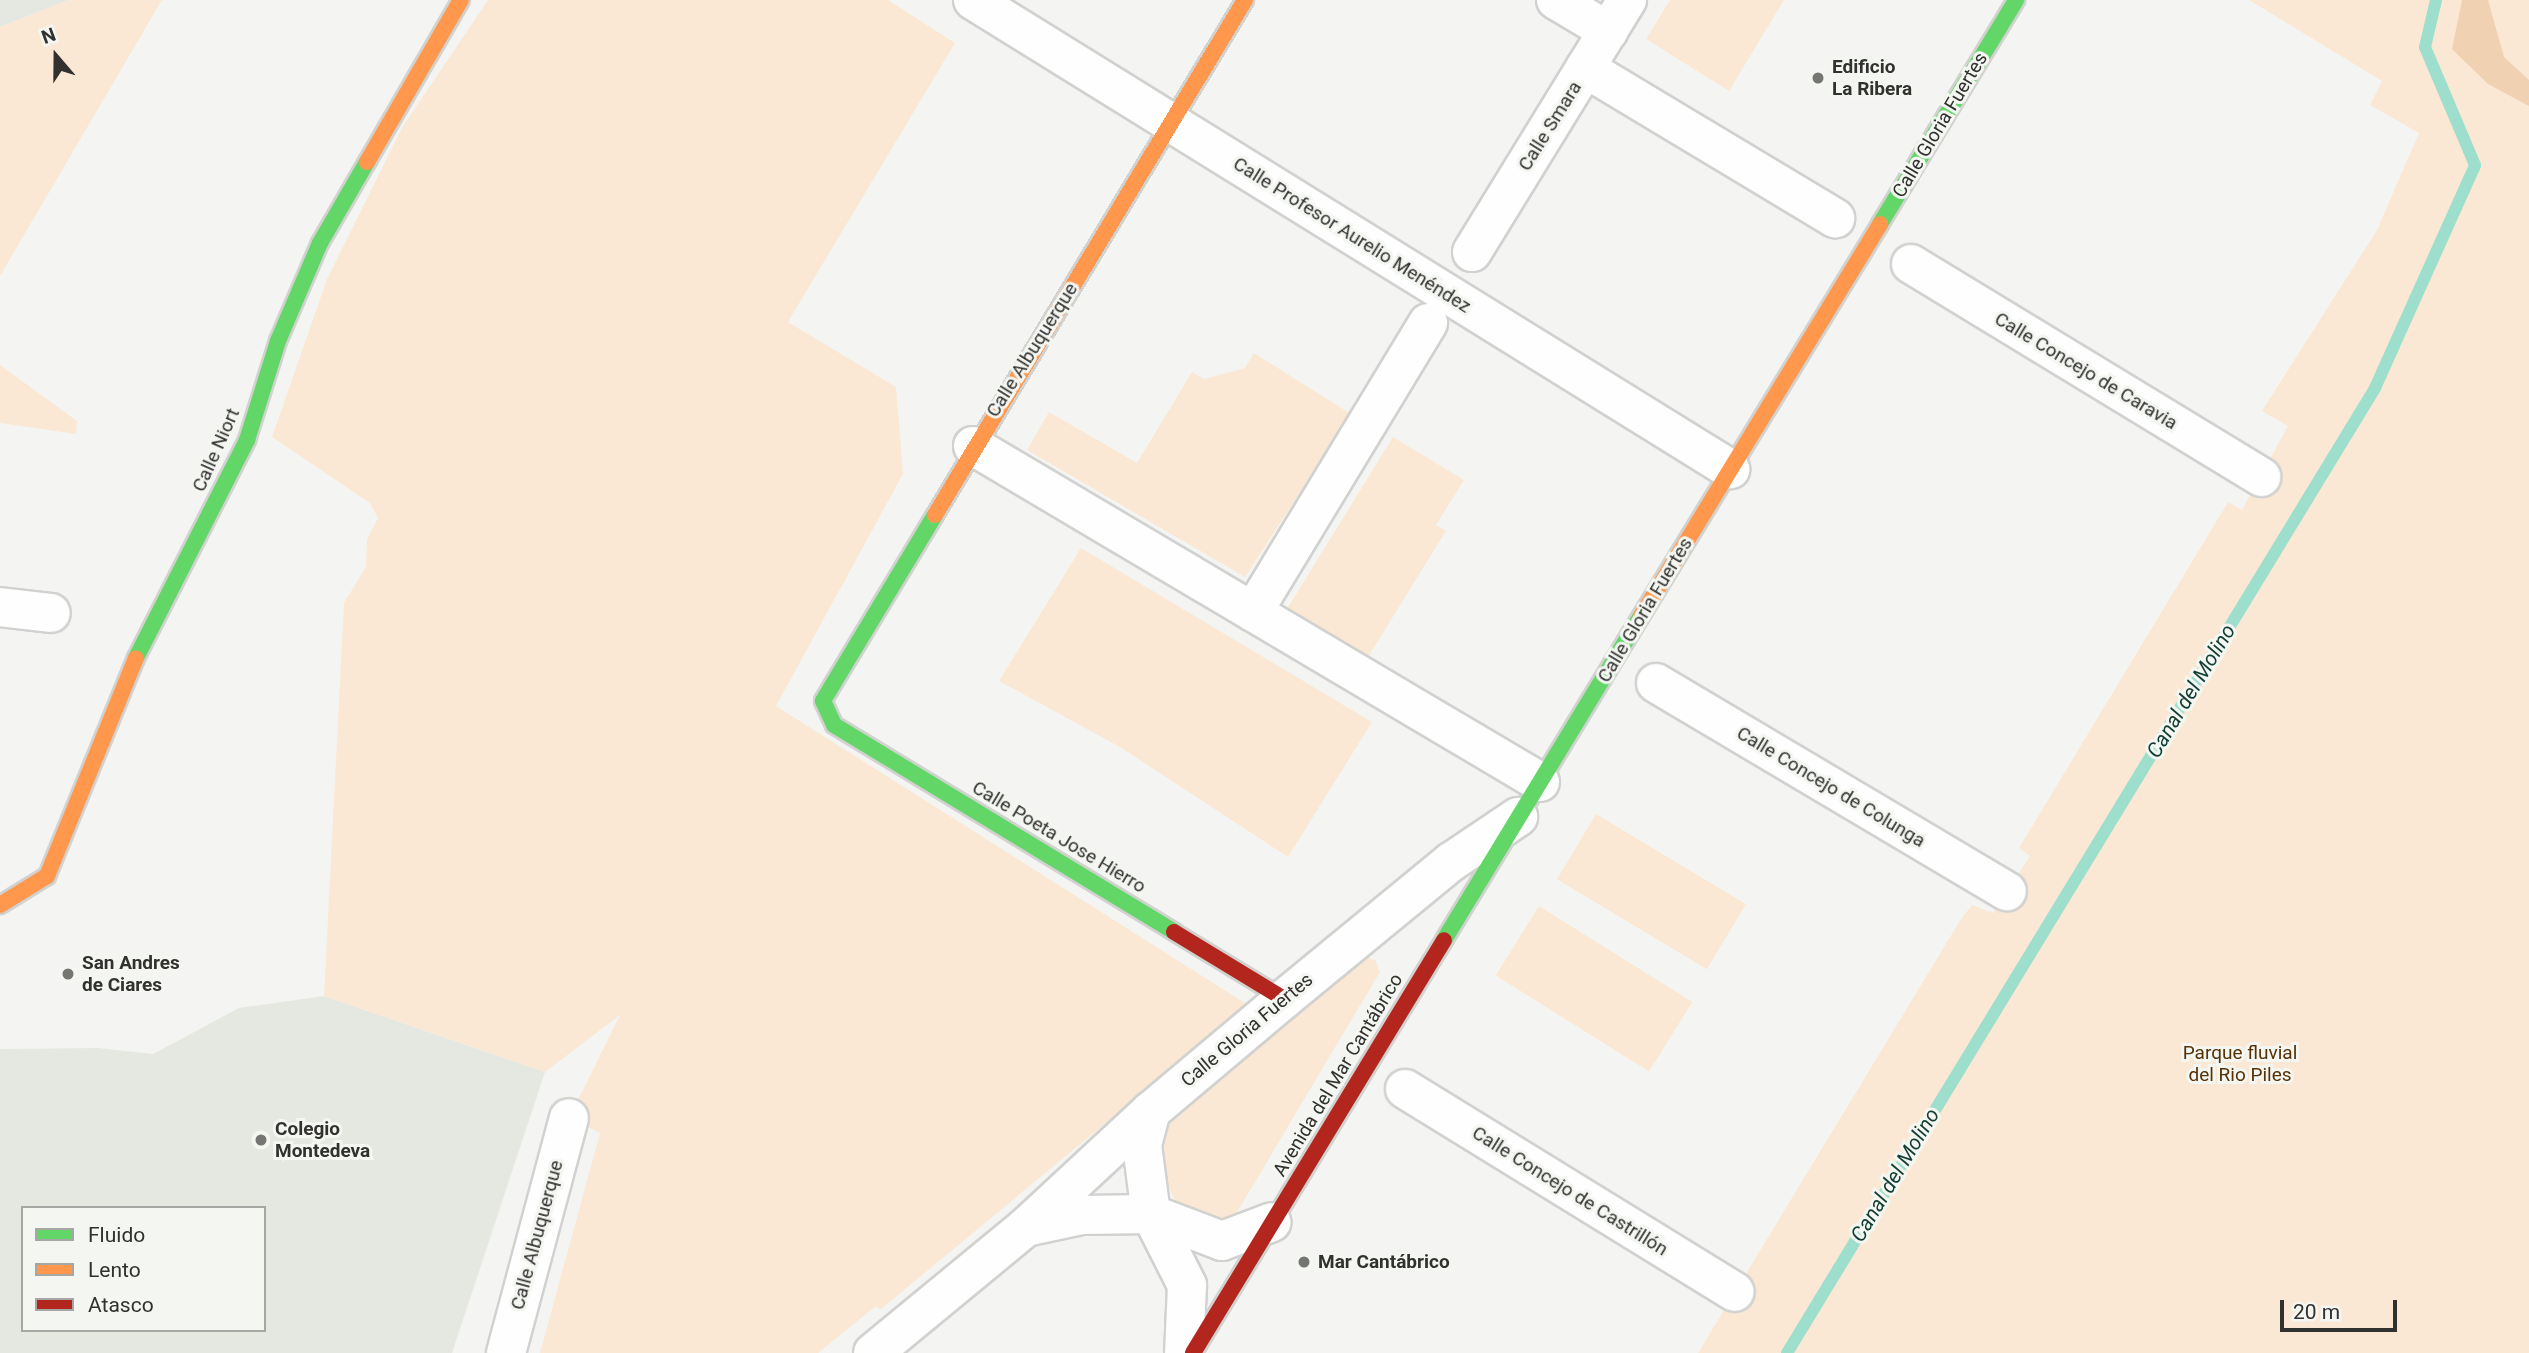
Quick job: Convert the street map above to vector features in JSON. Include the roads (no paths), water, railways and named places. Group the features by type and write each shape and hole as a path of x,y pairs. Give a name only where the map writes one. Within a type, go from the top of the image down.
{"street":[{"name":"Calle Niort","path":"0,905 47,876 138,653 247,440 278,341 320,243 461,0"},
{"name":"Calle Profesor Aurelio Menéndez","path":"973,0 1730,469"},
{"name":"Calle Albuquerque","path":"823,701 973,446 1245,0"},
{"path":"1556,0 1617,16"},
{"name":"Calle Gloria Fuertes","path":"873,1353 1026,1227 1151,1111 1284,999 1451,862 1518,817 2016,0"},
{"name":"Calle Smara","path":"1472,252 1617,16"},
{"path":"1586,68 1835,218"},
{"name":"Calle Concejo de Caravia","path":"1911,264 2261,477"},
{"path":"1253,612 1428,323"},
{"path":"973,446 1539,782"},
{"path":"0,607 51,613"},
{"name":"Calle Concejo de Colunga","path":"1656,682 2007,891"},
{"name":"Calle Poeta Jose Hierro","path":"823,701 834,725 1284,999"},
{"name":"Avenida del Mar Cantábrico","path":"1192,1353 1518,817"},
{"name":"Calle Concejo de Castrillón","path":"1405,1089 1735,1292"},
{"path":"1151,1111 1142,1145 1151,1214 1186,1285 1184,1353"},
{"name":"Calle Albuquerque","path":"506,1353 569,1118"},
{"name":"Calle Gloria Fuertes","path":"1026,1227 1081,1215 1151,1214 1222,1241 1272,1222"}],"waterway":[{"name":"Canal del Molino","path":"1787,1353 2375,388 2475,165 2425,47 2436,0"}],"place":[{"name":"Edificio La Ribera","path":"1818,78"},
{"name":"San Andres de Ciares","path":"68,974"},
{"name":"Colegio Montedeva","path":"261,1140"},
{"name":"Mar Cantábrico","path":"1304,1262"}],"park label":[{"name":"Parque fluvial del Rio Piles","path":"2240,1064"}]}
